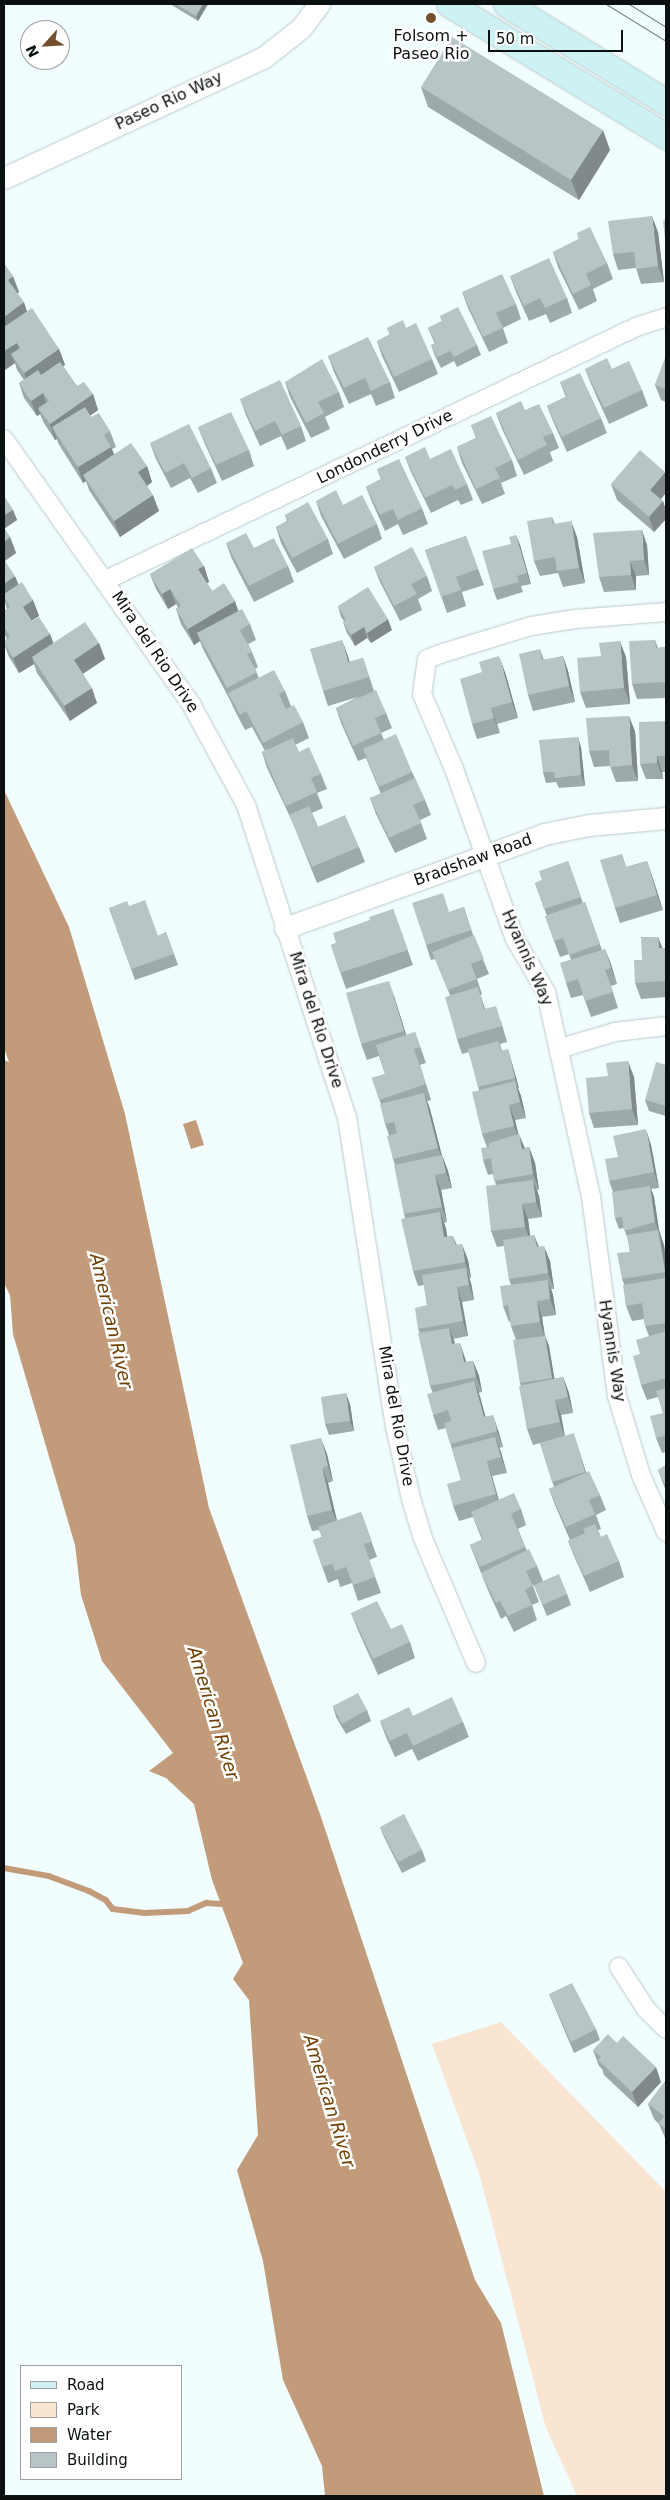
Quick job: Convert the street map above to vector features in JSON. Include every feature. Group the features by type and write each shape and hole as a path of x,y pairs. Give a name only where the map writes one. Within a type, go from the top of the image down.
{"main road":[{"path":"449,4 665,134"},
{"path":"506,4 666,102"}],"street":[{"name":"Paseo Rio Way","path":"4,178 263,58 301,28 319,4"},
{"name":"Londonderry Drive","path":"106,580 636,327 666,317"},
{"name":"Mira del Rio Drive","path":"4,439 106,580 218,749 246,804 348,1117 395,1426 411,1499 422,1536 476,1662"},
{"name":"Hyannis Way","path":"666,612 574,618 531,626 427,659 422,694 486,854 515,939 546,992 561,1048 591,1196 617,1396 641,1475 666,1532"},
{"name":"Bradshaw Road","path":"285,928 544,834 589,825 666,818"},
{"path":"561,1048 615,1032 666,1026"},
{"path":"619,1967 646,2009 666,2029"}],"green space":[{"path":"501,2022 666,2192 666,2496 577,2496 546,2428 479,2173 432,2044"}],"water":[{"name":"American River","path":"4,790 69,927 125,1114 209,1508 320,1814 475,2280 501,2323 544,2496 325,2496 322,2466 283,2380 263,2261 237,2170 258,2135 249,2000 233,1979 243,1963 212,1880 194,1804 166,1778 149,1771 173,1753 102,1661 81,1595 75,1545 13,1334 10,1295 4,1283 4,1060 9,1062 4,1048"},
{"path":"196,1120 204,1145 191,1149 183,1124"}],"building":[{"path":"176,4 203,4 196,16"},
{"path":"452,37 603,130 571,180 421,87"},
{"path":"652,216 658,266 636,269 634,252 613,254 608,221"},
{"path":"666,220 666,245 663,221"},
{"path":"590,227 607,263 586,274 591,285 573,294 553,252 579,239 577,233"},
{"path":"549,258 567,298 545,308 540,298 524,306 510,276"},
{"path":"4,263 13,276 8,280 24,302 4,317"},
{"path":"502,274 516,304 496,313 503,328 483,337 462,292"},
{"path":"458,307 477,345 454,357 450,351 437,357 431,345 436,343 428,328 442,321 440,316"},
{"path":"32,308 59,349 24,373 11,354 20,348 17,343 4,351 4,327"},
{"path":"403,320 406,328 416,323 432,359 394,377 377,341 390,334 387,328"},
{"path":"368,337 390,382 371,391 365,378 344,388 328,356"},
{"path":"666,356 666,389 655,385"},
{"path":"607,358 612,369 629,361 642,390 604,408 585,369"},
{"path":"322,359 339,392 318,402 324,413 306,423 285,382"},
{"path":"60,362 77,386 84,382 93,394 50,424 38,408 49,401 43,393 31,401 19,383 38,370 41,375"},
{"path":"580,373 601,418 562,437 547,406 567,396 560,382"},
{"path":"280,380 301,426 282,435 275,421 255,431 240,399"},
{"path":"521,401 525,410 539,404 553,433 543,437 547,445 518,460 496,413"},
{"path":"85,407 91,417 99,413 110,431 104,435 111,447 78,467 52,427"},
{"path":"231,412 249,450 216,465 198,427"},
{"path":"491,416 512,460 495,468 500,478 476,489 457,447 477,438 471,425"},
{"path":"189,424 211,468 192,478 184,463 165,473 150,443"},
{"path":"131,443 147,466 138,472 153,495 114,521 83,475"},
{"path":"425,447 430,459 451,449 467,484 455,490 452,485 425,498 405,457"},
{"path":"640,450 665,472 650,490 663,501 649,517 611,484"},
{"path":"399,459 422,508 398,520 393,509 380,515 366,487 382,479 377,469"},
{"path":"336,490 343,505 362,495 377,524 338,544 316,501"},
{"path":"4,496 13,510 4,515"},
{"path":"308,502 328,539 292,558 276,527 288,521 285,515"},
{"path":"552,517 553,524 571,521 579,568 557,571 555,557 534,561 527,521"},
{"path":"4,528 10,537 4,542"},
{"path":"642,530 644,560 630,561 631,575 599,577 593,533"},
{"path":"246,533 254,548 274,538 288,566 249,586 226,543"},
{"path":"516,535 527,573 517,576 519,582 493,589 482,551 511,544 509,537"},
{"path":"466,536 478,569 456,577 461,590 441,597 425,550"},
{"path":"412,547 427,576 411,584 417,594 394,606 374,567"},
{"path":"192,548 204,566 198,569 212,591 224,583 235,601 188,629 176,609 181,606 170,589 162,594 150,574"},
{"path":"4,560 15,576 4,584"},
{"path":"22,582 33,600 23,607 32,621 39,617 50,634 13,658 4,643 10,637 4,627 4,611 10,607 4,594"},
{"path":"368,587 388,619 367,633 364,627 351,635 343,622 346,620 338,606"},
{"path":"242,609 250,624 240,630 252,652 247,654 257,672 227,688 197,633"},
{"path":"85,622 99,643 74,660 92,688 64,706 32,657"},
{"path":"342,640 348,662 363,658 369,677 323,691 310,649"},
{"path":"655,640 656,648 666,647 666,682 632,684 629,641"},
{"path":"620,641 624,688 580,692 577,658 601,656 599,643"},
{"path":"540,649 542,660 563,656 569,686 528,695 519,654"},
{"path":"499,656 512,702 491,708 494,718 472,724 460,679 482,672 479,662"},
{"path":"274,670 285,691 279,694 286,709 294,705 303,722 263,743 246,711 240,715 228,693"},
{"path":"376,690 386,713 375,718 381,733 353,746 336,708"},
{"path":"629,716 632,765 610,767 609,750 589,751 586,718"},
{"path":"666,721 666,756 657,756 657,763 640,764 639,722"},
{"path":"396,734 412,772 379,787 363,749"},
{"path":"578,737 581,775 555,778 554,772 543,772 539,740"},
{"path":"293,738 299,752 309,747 321,774 311,778 317,792 286,806 262,752"},
{"path":"415,778 425,800 413,805 421,823 389,838 370,798"},
{"path":"309,806 318,827 345,815 359,847 312,867 289,815"},
{"path":"622,854 626,867 647,861 657,895 615,908 600,860"},
{"path":"568,861 581,897 544,909 535,883 542,880 539,871"},
{"path":"443,893 449,912 464,907 471,930 426,945 412,903"},
{"path":"145,900 158,936 166,932 174,954 131,969 109,908 127,901 129,906"},
{"path":"585,902 600,944 569,955 563,938 554,941 545,916"},
{"path":"393,909 408,950 340,973 331,945 336,943 333,933 370,920 369,917"},
{"path":"474,935 484,959 471,964 477,979 448,990 432,952"},
{"path":"641,937 658,937 659,948 666,948 666,981 635,983 634,960 642,960"},
{"path":"605,949 611,968 605,970 613,992 585,1001 578,979 566,983 560,963"},
{"path":"389,981 404,1031 361,1044 346,993"},
{"path":"478,987 484,1009 496,1006 502,1026 457,1039 445,997"},
{"path":"415,1032 420,1047 414,1049 426,1084 379,1100 372,1078 385,1074 376,1045"},
{"path":"498,1041 501,1051 508,1049 515,1078 478,1087 468,1049"},
{"path":"628,1061 632,1109 589,1113 586,1078 608,1076 606,1063"},
{"path":"656,1062 666,1065 666,1106 645,1100"},
{"path":"515,1081 520,1102 509,1105 514,1126 482,1134 472,1092"},
{"path":"424,1093 438,1148 393,1159 387,1136 397,1133 394,1122 385,1124 380,1104"},
{"path":"646,1129 654,1172 609,1181 605,1159 618,1157 613,1136"},
{"path":"519,1134 522,1149 529,1147 533,1174 494,1181 491,1158 483,1160 481,1148 489,1147 489,1143"},
{"path":"442,1155 446,1173 435,1175 442,1207 404,1214 394,1165"},
{"path":"533,1180 536,1202 522,1204 525,1227 491,1231 486,1186"},
{"path":"650,1186 655,1222 624,1231 622,1217 615,1218 612,1192"},
{"path":"440,1212 444,1237 453,1236 455,1245 462,1244 465,1262 413,1271 401,1219"},
{"path":"658,1230 665,1272 622,1279 617,1253 630,1252 627,1235"},
{"path":"534,1235 537,1247 544,1246 548,1273 509,1279 503,1240"},
{"path":"466,1268 469,1285 457,1287 463,1321 418,1329 415,1308 427,1305 422,1275"},
{"path":"666,1278 666,1323 645,1326 642,1303 626,1306 623,1285"},
{"path":"548,1280 550,1299 537,1301 540,1322 511,1326 508,1305 503,1306 500,1286"},
{"path":"449,1328 452,1344 460,1343 464,1362 473,1361 476,1377 430,1386 418,1333"},
{"path":"666,1331 666,1378 641,1385 633,1356 640,1354 636,1340"},
{"path":"545,1336 552,1378 520,1383 513,1340"},
{"path":"563,1377 568,1397 555,1400 560,1422 527,1429 519,1386"},
{"path":"474,1381 484,1417 493,1415 497,1431 450,1444 444,1423 451,1421 448,1410 433,1415 427,1394"},
{"path":"666,1388 666,1435 656,1438 650,1416 663,1413 656,1391"},
{"path":"346,1393 350,1421 325,1424 321,1397"},
{"path":"574,1433 585,1472 552,1482 540,1443"},
{"path":"495,1437 501,1457 487,1461 496,1494 453,1506 447,1484 461,1480 452,1448"},
{"path":"321,1438 328,1466 322,1467 332,1510 307,1516 290,1445"},
{"path":"666,1465 666,1486 658,1470"},
{"path":"589,1471 600,1495 589,1500 595,1514 566,1527 549,1489"},
{"path":"514,1493 521,1509 511,1514 525,1547 480,1567 470,1545 483,1539 471,1512"},
{"path":"361,1512 372,1542 364,1544 375,1577 353,1585 346,1567 335,1571 332,1564 322,1567 313,1540 322,1537 318,1527"},
{"path":"595,1524 601,1537 607,1534 619,1561 584,1576 568,1541 585,1533 583,1529"},
{"path":"529,1549 537,1566 526,1571 533,1586 525,1590 532,1605 508,1616 500,1601 496,1603 481,1573"},
{"path":"559,1574 567,1594 543,1605 534,1585"},
{"path":"377,1601 391,1629 402,1624 410,1642 373,1659 351,1613"},
{"path":"358,1693 367,1710 342,1724 333,1706"},
{"path":"452,1697 463,1722 413,1746 407,1733 390,1741 380,1721 409,1707 413,1716"},
{"path":"404,1814 422,1850 398,1862 380,1827"},
{"path":"572,1983 596,2029 571,2042 549,1994"},
{"path":"608,2034 617,2043 623,2036 656,2067 632,2092 598,2060 601,2057 593,2050"},
{"path":"666,2080 666,2129 659,2123 664,2116 648,2104"}],"waterway":[{"path":"4,1868 49,1876 89,1891 106,1900 113,1909 145,1913 188,1911 206,1903 221,1904"}],"tram line":[{"path":"606,4 666,41"},
{"path":"629,4 666,27"}],"place":[{"name":"Folsom + Paseo Rio","path":"431,18"}]}
